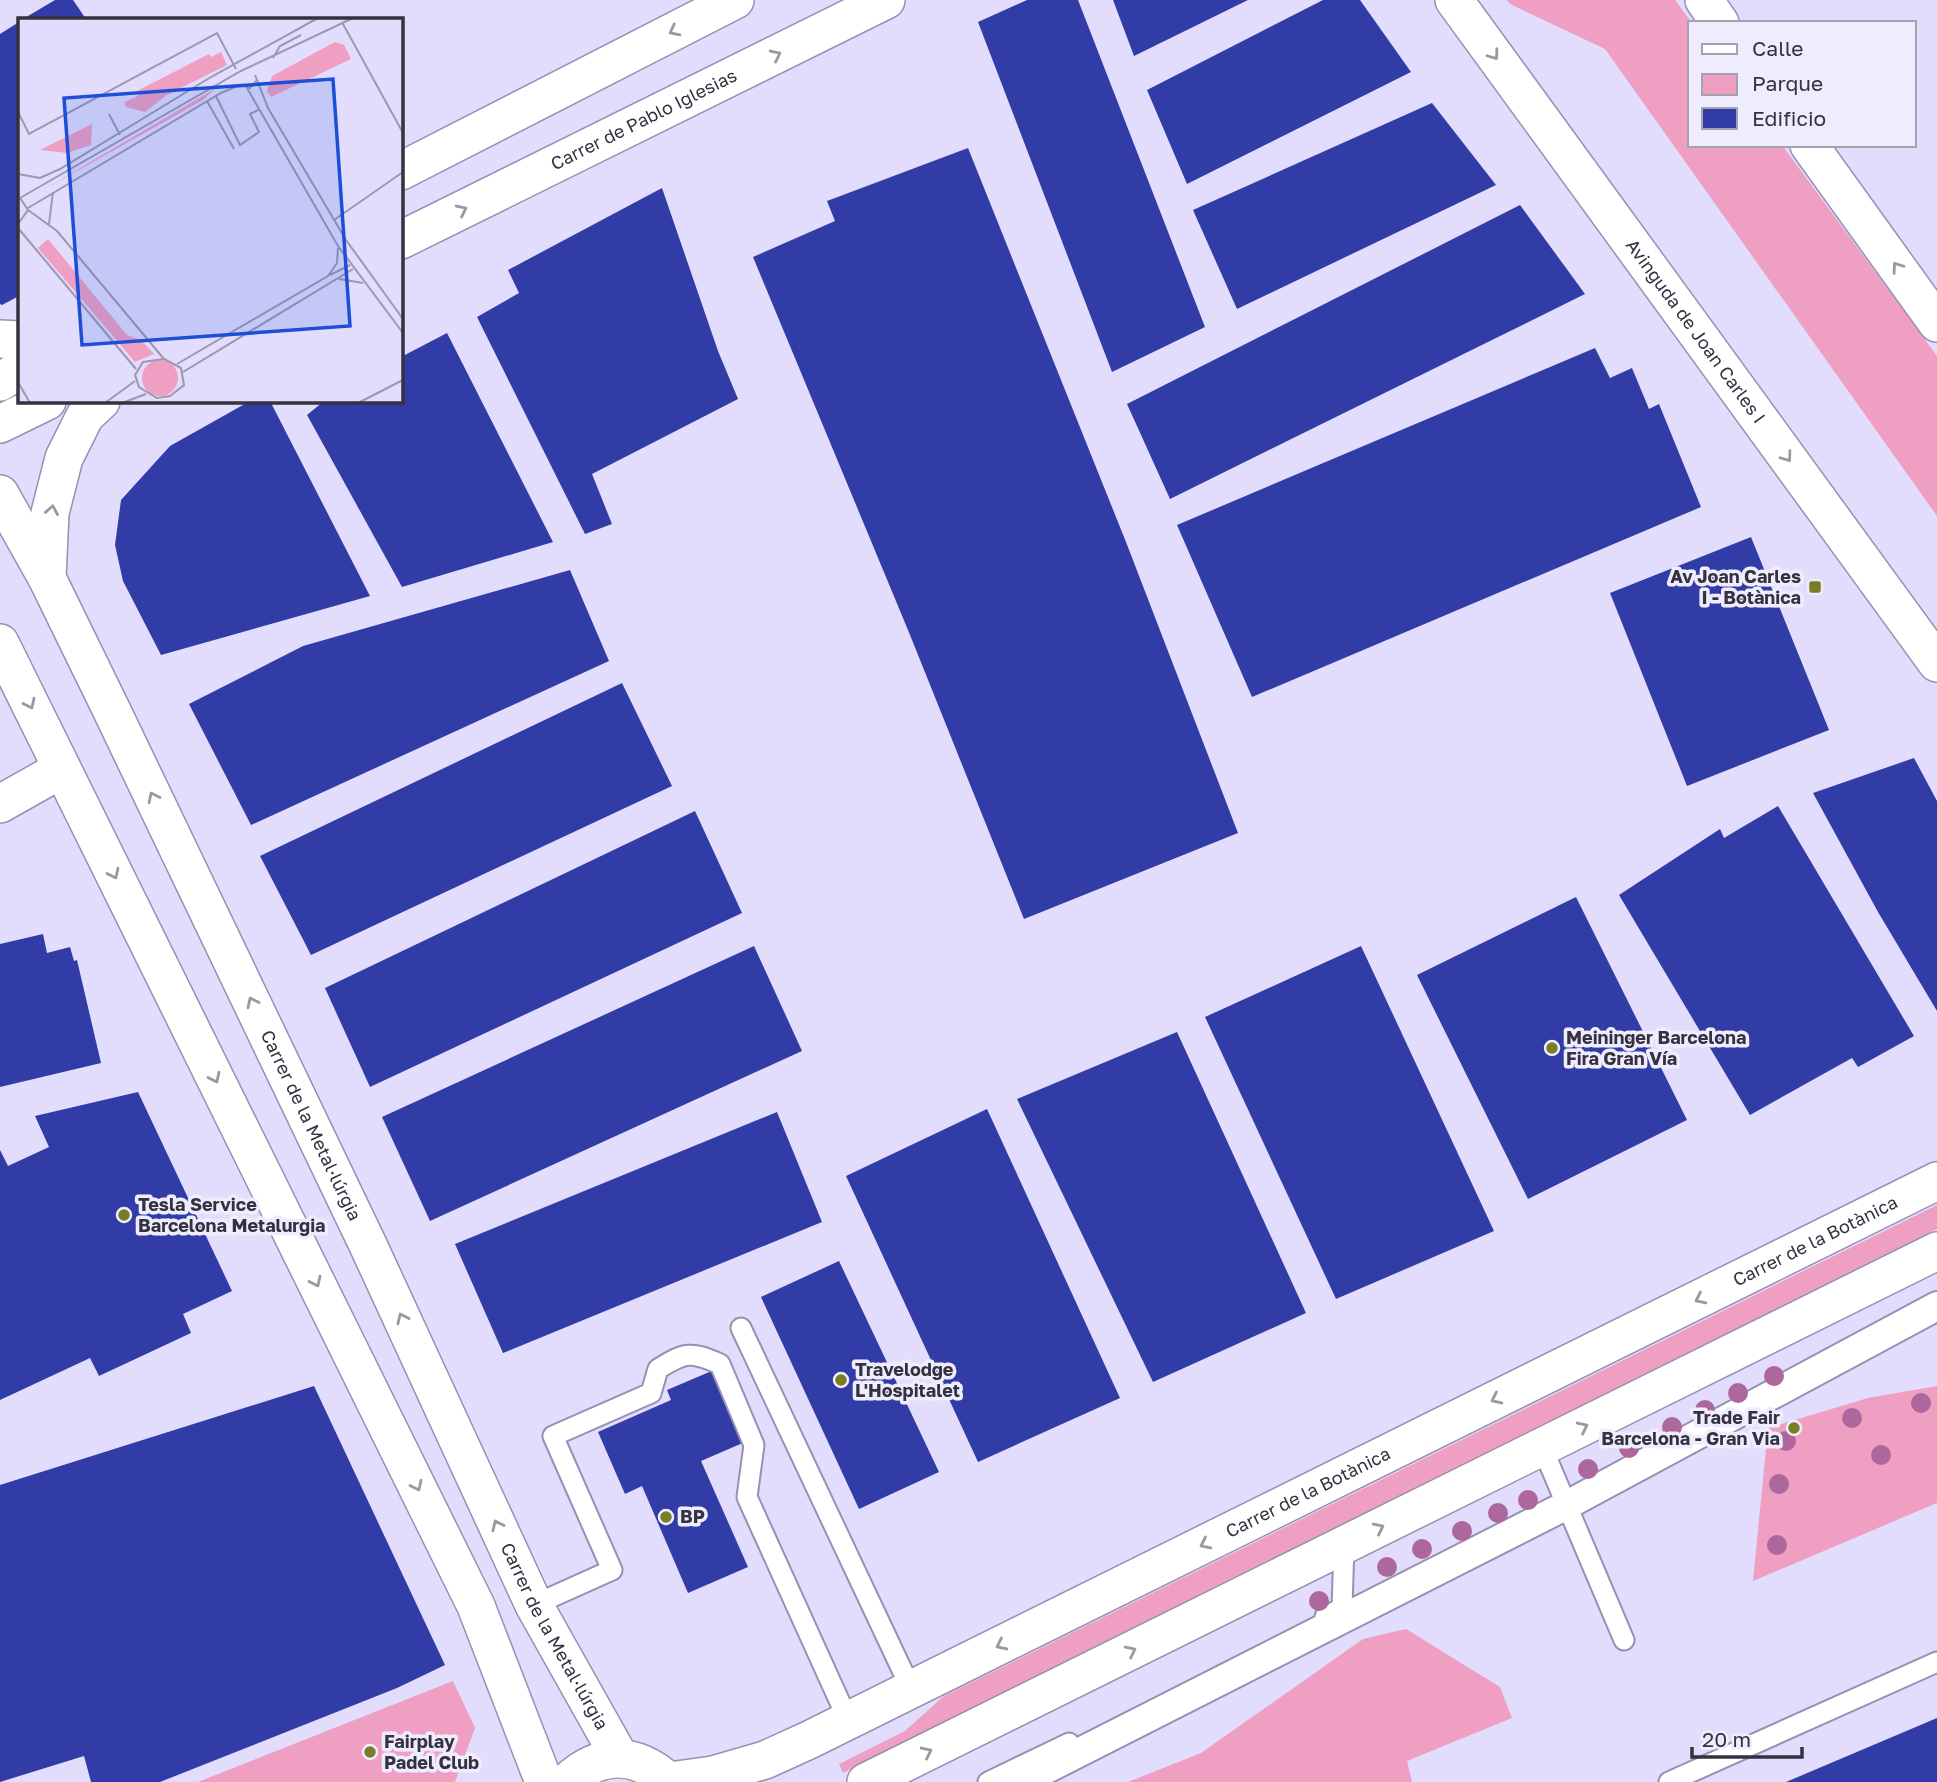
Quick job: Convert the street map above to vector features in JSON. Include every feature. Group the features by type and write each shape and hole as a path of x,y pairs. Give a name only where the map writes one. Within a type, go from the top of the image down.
{"street":[{"path":"402,170 735,0"},
{"name":"Carrer de Pablo Iglesias","path":"402,240 886,0"},
{"name":"Avinguda de Joan Carles I","path":"1454,0 1937,663"},
{"path":"1704,0 1719,21"},
{"path":"1810,147 1937,323"},
{"path":"0,339 18,340"},
{"path":"0,382 18,371"},
{"path":"0,424 45,402"},
{"path":"47,578 50,513 64,458 85,416 100,402"},
{"name":"Carrer de la Metal·lúrgia","path":"0,494 47,578 362,1233 534,1605 620,1758"},
{"path":"0,643 476,1606 544,1782"},
{"path":"0,804 62,769"},
{"name":"Carrer de la Botànica","path":"669,1782 713,1775 765,1760 1937,1181"},
{"path":"866,1782 1937,1251"},
{"path":"1020,1782 1567,1505 1937,1306"},
{"path":"567,1782 580,1770 599,1760 620,1758 639,1761 655,1769 669,1782"}],"lane":[{"path":"741,1328 911,1689"},
{"path":"534,1605 612,1570 553,1436 651,1393 658,1368 682,1354 699,1355 720,1364 739,1406 754,1445 747,1497 848,1720"},
{"path":"1542,1447 1624,1640"},
{"path":"988,1782 1342,1608 1344,1545"},
{"path":"1669,1782 1937,1662"}],"green space":[{"path":"1507,0 1675,0 1691,21 1688,21 1688,147 1783,147 1937,356 1937,516 1605,49 1510,4"},
{"path":"1937,1205 1937,1229 843,1773 839,1764 905,1731 944,1696"},
{"path":"1937,1386 1937,1503 1753,1581 1768,1428 1868,1398"},
{"path":"1406,1629 1500,1687 1512,1718 1407,1761 1412,1782 1128,1782 1201,1753 1363,1639"},
{"name":"Fairplay Padel Club","path":"453,1681 475,1728 455,1782 198,1782"}],"building":[{"path":"55,0 73,0 85,18 25,18"},
{"path":"1027,0 1078,0 1205,327 1112,372 978,22"},
{"path":"1113,0 1248,0 1134,56"},
{"path":"1323,0 1360,0 1411,72 1187,184 1147,90"},
{"path":"18,23 18,297 2,305 0,304 0,34"},
{"path":"1432,103 1496,185 1237,309 1193,210"},
{"path":"968,148 1126,542 1238,833 1024,919 908,630 753,257 835,221 827,201"},
{"path":"662,188 718,351 738,399 592,474 612,524 585,534 477,317 519,293 508,270"},
{"path":"1520,205 1585,294 1170,499 1127,404"},
{"path":"447,333 553,542 402,587 307,415 323,402 402,402 402,356"},
{"path":"1595,348 1610,378 1632,368 1649,409 1659,404 1701,507 1252,697 1177,525"},
{"path":"248,402 271,402 370,596 161,655 123,581 115,545 121,500 170,446"},
{"path":"1751,537 1829,730 1687,786 1610,593"},
{"path":"570,570 609,661 251,825 189,704 303,646"},
{"path":"622,683 672,786 311,955 260,856"},
{"path":"1914,758 1937,801 1937,1011 1878,912 1813,793"},
{"path":"1778,806 1914,1036 1858,1067 1852,1058 1750,1115 1619,895 1720,829 1724,838"},
{"path":"695,811 742,913 370,1087 325,988"},
{"name":"Meininger Barcelona Fira Gran Vía","path":"1576,897 1687,1120 1528,1199 1417,975"},
{"path":"43,934 47,953 70,947 74,961 77,960 101,1063 0,1087 0,944"},
{"path":"754,946 802,1051 430,1221 382,1117"},
{"path":"1361,946 1494,1231 1336,1299 1205,1017"},
{"path":"1177,1032 1306,1313 1153,1382 1017,1099"},
{"path":"138,1092 232,1291 183,1314 191,1333 99,1376 90,1358 0,1400 0,1150 8,1166 49,1147 35,1116"},
{"path":"987,1109 1120,1398 978,1462 846,1176"},
{"path":"777,1112 822,1222 503,1353 455,1244"},
{"path":"839,1261 939,1472 859,1509 761,1297"},
{"path":"714,1370 745,1442 701,1461 748,1567 688,1593 642,1486 625,1494 598,1432 671,1400 667,1390"},
{"path":"314,1386 445,1665 397,1688 160,1782 91,1782 84,1756 0,1782 0,1485"},
{"path":"1937,1718 1937,1782 1786,1782"}],"place":[{"name":"Av Joan Carles I - Botànica","path":"1815,587"},
{"name":"Meininger Barcelona Fira Gran Vía","path":"1552,1048"},
{"name":"Tesla Service Barcelona Metalurgia","path":"124,1215"},
{"name":"Travelodge L'Hospitalet","path":"841,1380"},
{"name":"Trade Fair Barcelona - Gran Via","path":"1794,1428"},
{"name":"BP","path":"666,1517"},
{"name":"Fairplay Padel Club","path":"370,1752"}]}
